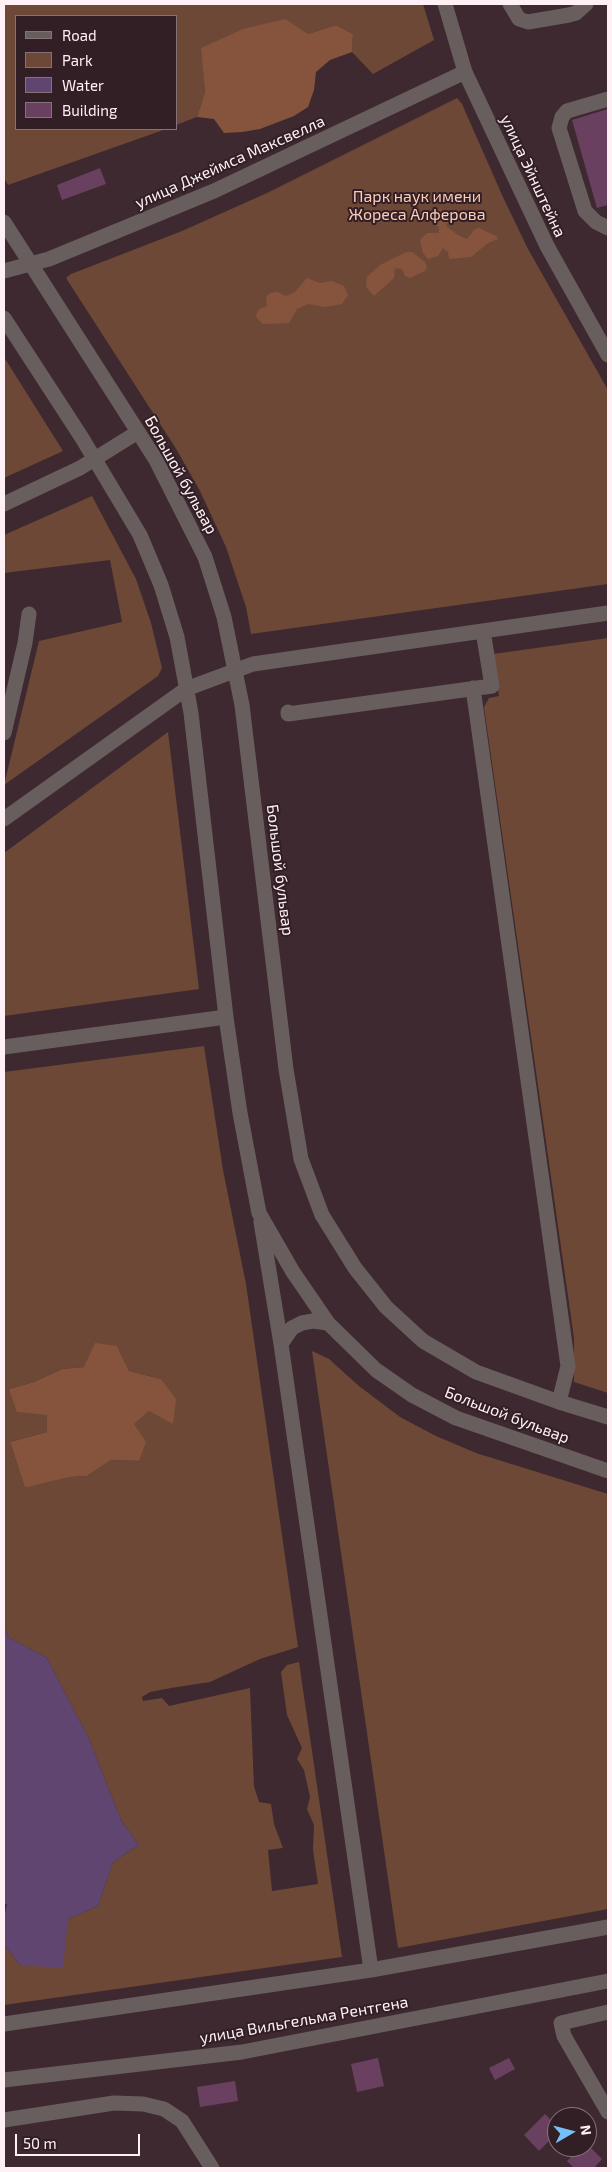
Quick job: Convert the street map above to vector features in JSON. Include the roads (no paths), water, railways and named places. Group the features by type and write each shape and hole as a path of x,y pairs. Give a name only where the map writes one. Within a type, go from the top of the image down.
{"street":[{"name":"улица Эйнштейна","path":"445,4 465,72 547,246 608,355"},
{"path":"510,4 519,19 528,22 576,13 586,4"},
{"name":"улица Джеймса Максвелла","path":"4,272 49,259 214,191 465,72"},
{"path":"608,99 568,111 562,117 560,128 585,211 596,222 608,228"},
{"name":"Большой бульвар","path":"4,222 138,432 173,492 205,557 224,617 236,670 286,1069 301,1159 322,1215 355,1268 381,1300 424,1341 476,1372 559,1402 608,1416"},
{"name":"Большой бульвар","path":"4,318 95,460 140,535 161,585 177,637 186,689 226,1017 240,1113 259,1213 293,1272 328,1323 376,1370 412,1395 456,1418 608,1471"},
{"path":"4,504 95,460 138,432"},
{"path":"4,817 186,689 253,664 608,613"},
{"path":"4,734 25,643 29,614"},
{"path":"288,712 288,714 451,688 492,686 483,631"},
{"path":"474,688 568,1366 559,1402"},
{"path":"4,1047 226,1017"},
{"path":"259,1213 281,1344 372,1970"},
{"path":"281,1344 292,1328 302,1323 313,1321 328,1323"},
{"path":"4,2024 372,1970 608,1927"},
{"name":"улица Вильгельма Рентгена","path":"4,2080 242,2052 608,1982"},
{"path":"608,2012 560,2023 564,2036 608,2112"},
{"path":"4,2120 114,2103 143,2104 164,2109 182,2120 212,2168"}],"water":[{"path":"4,1623 8,1637 47,1658 89,1739 121,1820 139,1845 113,1862 98,1906 68,1919 63,1968 20,1965 4,1945 4,1918 7,1904 4,1904"}],"park label":[{"name":"Парк наук имени Жореса Алферова","path":"417,206"}]}
